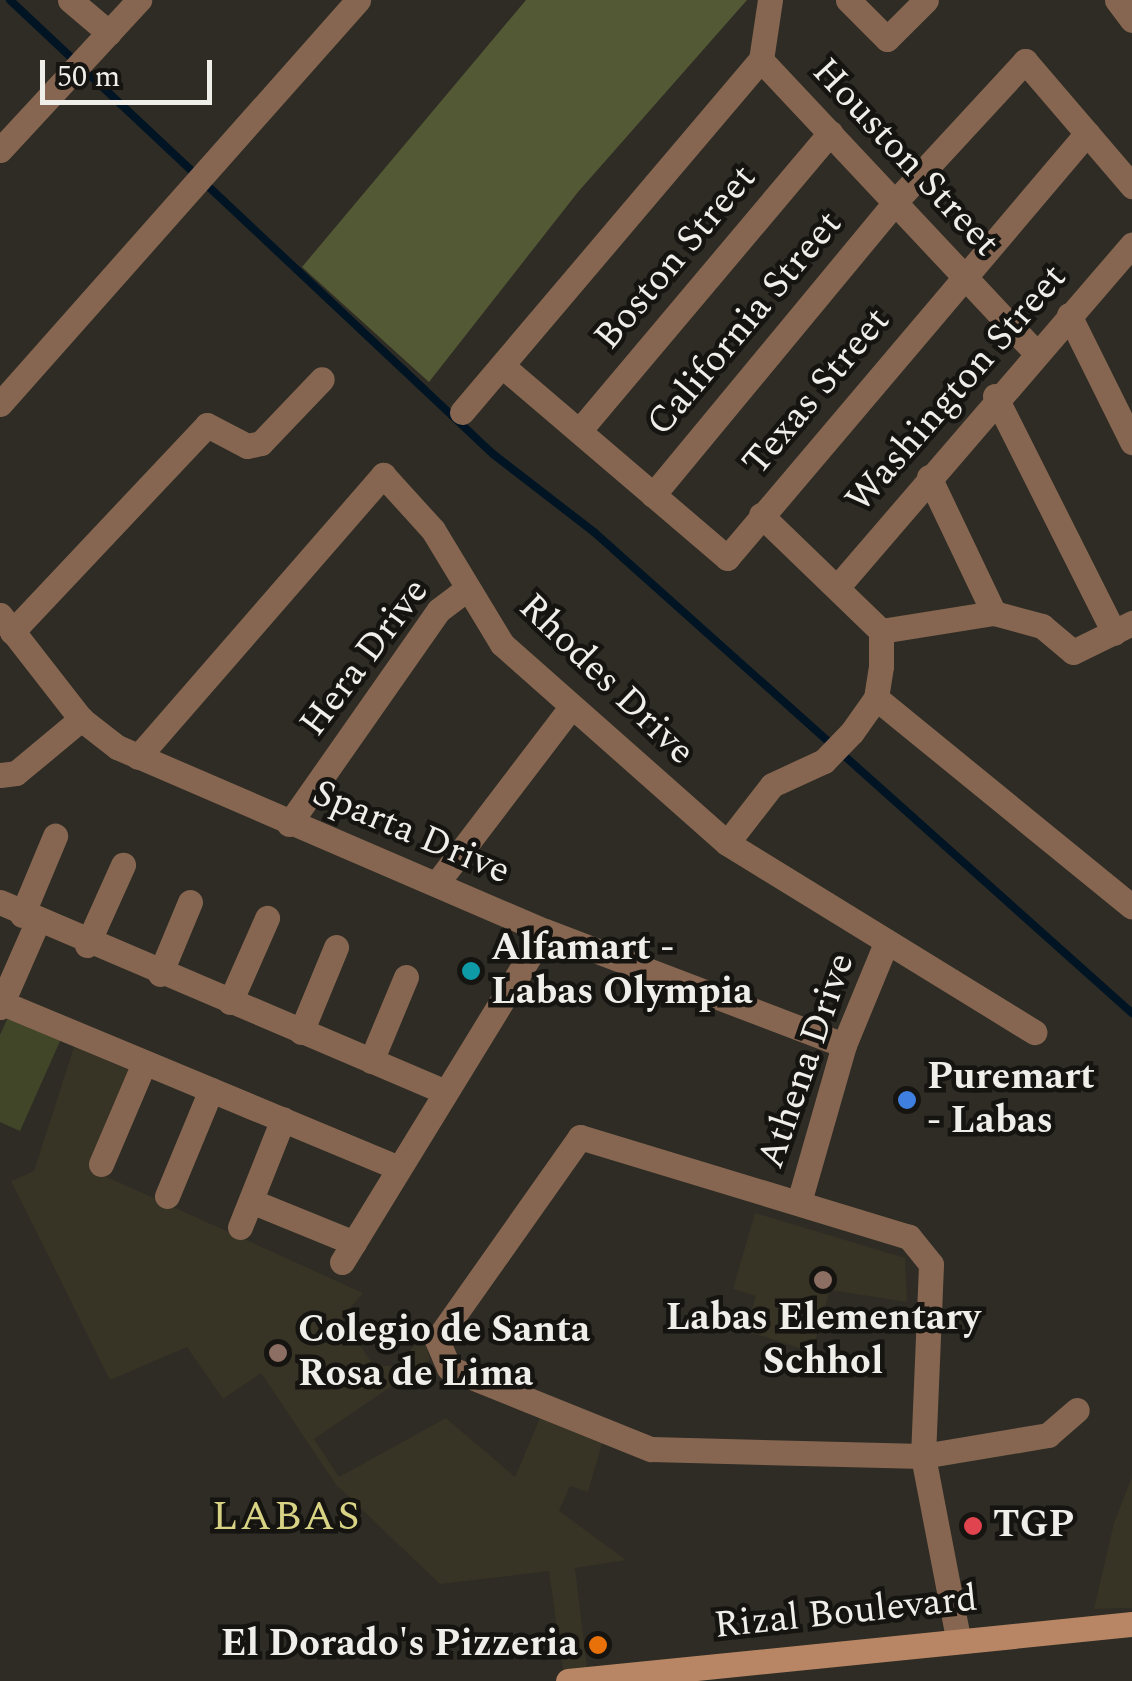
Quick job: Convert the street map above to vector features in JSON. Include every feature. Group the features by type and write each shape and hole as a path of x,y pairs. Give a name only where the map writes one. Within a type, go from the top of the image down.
{"main road":[{"name":"Rizal Boulevard","path":"568,1681 732,1672 958,1638 1132,1624"}],"street":[{"path":"70,0 103,40"},
{"path":"0,150 139,0"},
{"path":"0,404 192,194 358,0"},
{"path":"462,412 506,368 760,60 770,0"},
{"path":"848,0 887,39 926,0"},
{"name":"Houston Street","path":"760,60 1036,353"},
{"name":"California Street","path":"654,494 895,202 1025,61 1088,133"},
{"name":"Boston Street","path":"579,431 830,133"},
{"path":"1088,133 1132,186"},
{"name":"Texas Street","path":"654,494 728,558 1088,133"},
{"name":"Washington Street","path":"840,584 995,396 1132,244"},
{"path":"1069,315 1132,442"},
{"path":"506,368 654,494"},
{"path":"6,623 207,425 247,446 261,443 322,379"},
{"path":"881,631 994,613 1042,626 1073,652 1123,628 995,396"},
{"name":"Rhodes Drive","path":"138,757 383,475 468,588 502,644 727,843 1034,1032"},
{"path":"929,478 994,613"},
{"path":"727,843 772,785 824,761 852,732 876,698 880,666 881,631 840,584 761,516"},
{"name":"Hera Drive","path":"289,824 439,610 468,588"},
{"name":"Sparta Drive","path":"6,623 82,719 138,757 545,931 844,1045"},
{"path":"876,698 1132,907"},
{"path":"437,882 571,708"},
{"path":"0,774 16,773 82,719"},
{"path":"54,836 20,914 1,1004 399,1168"},
{"path":"87,945 123,865"},
{"path":"160,974 190,902"},
{"path":"20,914 444,1091"},
{"path":"230,1002 267,918"},
{"path":"251,1201 348,1253 545,931"},
{"name":"Athena Drive","path":"799,1202 844,1045 886,943"},
{"path":"301,1032 336,948"},
{"path":"371,1060 406,977"},
{"path":"102,1164 144,1063"},
{"path":"167,1196 211,1090"},
{"path":"240,1227 283,1119"},
{"path":"958,1638 923,1456 931,1264 909,1238 580,1136 438,1340 449,1368 652,1449 923,1456 1048,1434 1076,1410"}],"shaded area":[{"name":"Colegio de Santa Rosa de Lima","path":"74,1047 136,1073 94,1171 363,1293 342,1318 374,1366 395,1366 424,1336 430,1360 314,1439 339,1477 446,1418 515,1477 540,1418 602,1443 588,1492 570,1486 559,1511 626,1560 575,1568 587,1668 563,1670 549,1571 440,1584 337,1486 261,1373 223,1399 187,1347 110,1380 11,1181 34,1171"},
{"name":"Labas Elementary Schhol","path":"755,1213 905,1258 907,1302 830,1290 812,1352 746,1331 756,1296 733,1289"},
{"path":"1132,1477 1132,1608 1094,1609 1114,1523"}],"green space":[{"path":"526,0 747,0 578,192 429,382 302,267"},
{"path":"9,1015 61,1039 20,1131 0,1122 0,1035"}],"waterway":[{"path":"10,0 493,454 594,532 1132,1013"}],"place":[{"name":"Alfamart - Labas Olympia","path":"471,971"},
{"name":"Puremart - Labas","path":"907,1100"},
{"name":"Labas Elementary Schhol","path":"823,1280"},
{"name":"Colegio de Santa Rosa de Lima","path":"278,1353"},
{"name":"TGP","path":"973,1526"},
{"name":"El Dorado's Pizzeria","path":"598,1645"}],"district":[{"name":"LABAS","path":"287,1517"}]}
